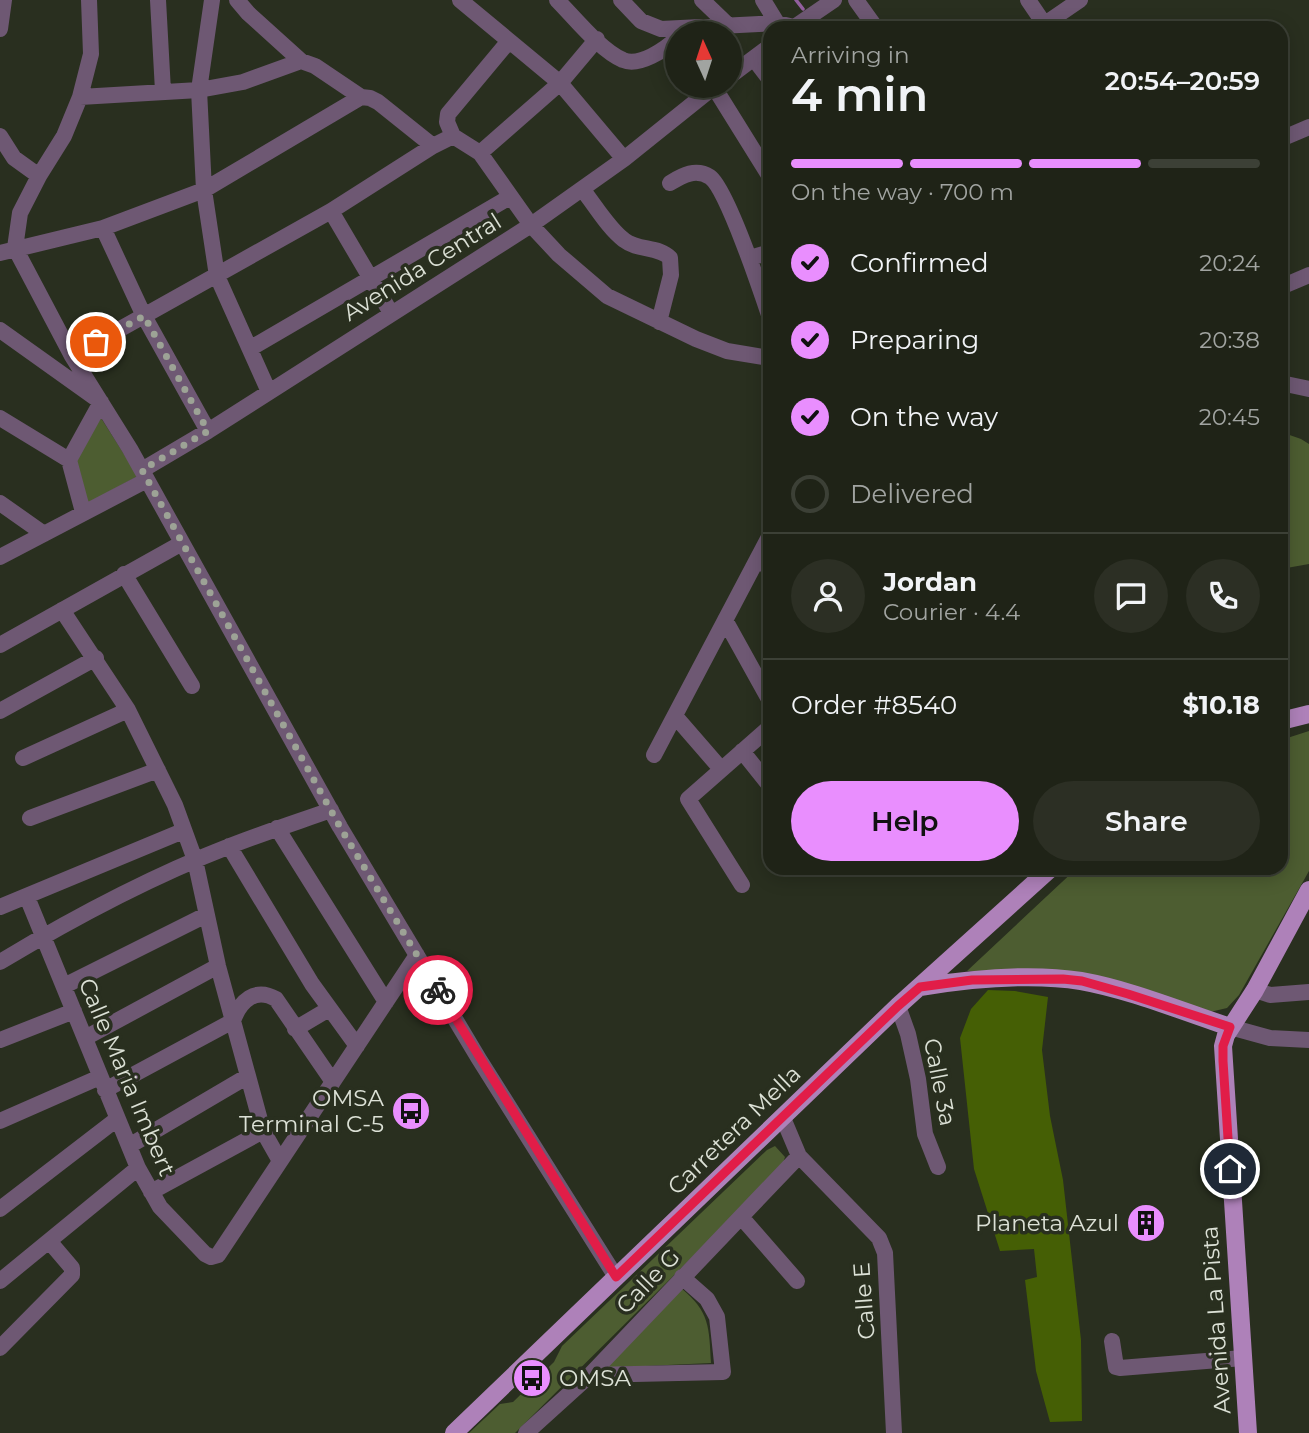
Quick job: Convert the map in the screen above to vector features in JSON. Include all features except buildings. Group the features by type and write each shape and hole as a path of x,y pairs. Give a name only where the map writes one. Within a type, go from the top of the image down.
{"main road":[{"path":"1288,719 1309,714"},
{"name":"Carretera Mella","path":"454,1433 898,1006 1043,875"},
{"name":"Avenida La Pista","path":"1248,1433 1223,1046 1230,1027 1255,990 1309,890"},
{"path":"920,987 983,980 1039,978 1082,981 1230,1027"}],"street":[{"path":"0,29 4,0"},
{"path":"89,0 91,54 80,97 64,136 39,176 18,218 8,251 144,475 331,810 479,1059 616,1277"},
{"path":"158,0 163,91"},
{"path":"212,0 199,90 204,190 217,276 269,392"},
{"path":"237,0 301,61 315,66 361,97 378,102 433,146"},
{"path":"460,0 560,83 624,159"},
{"path":"557,0 622,60 639,61 665,45"},
{"path":"621,0 641,21 665,30"},
{"path":"702,0 724,21"},
{"path":"763,0 783,21"},
{"path":"856,0 871,21"},
{"path":"1028,0 1040,21"},
{"path":"1051,21 1080,0"},
{"path":"796,21 829,1"},
{"path":"742,25 763,26"},
{"path":"480,153 560,83 597,39"},
{"path":"509,41 448,114 447,122 453,136 480,153 531,225 559,255 607,296 727,351 763,357"},
{"path":"742,68 763,52"},
{"path":"754,59 763,71"},
{"path":"80,97 199,90 243,82 301,61"},
{"path":"8,251 103,228 204,190 361,97"},
{"name":"Avenida Central","path":"0,557 144,475 208,431 531,225 624,159 700,98"},
{"path":"722,98 763,165"},
{"path":"1288,136 1309,127"},
{"path":"0,136 14,158 39,176"},
{"path":"72,356 331,211 453,136"},
{"path":"670,183 692,173 711,178 717,183 750,258 763,297"},
{"path":"582,189 623,240 665,253 670,258 672,269 659,322"},
{"path":"251,348 510,197"},
{"path":"331,211 391,313"},
{"path":"103,228 144,316 208,431"},
{"path":"750,258 763,254"},
{"path":"1288,284 1309,275"},
{"path":"0,330 101,402"},
{"path":"1288,385 1309,390"},
{"path":"69,460 101,402"},
{"path":"0,418 69,460 83,512"},
{"path":"0,503 44,534"},
{"path":"0,645 182,543"},
{"path":"654,755 763,549"},
{"path":"760,555 763,560"},
{"path":"124,574 192,686"},
{"path":"62,610 128,710 175,805 195,860 218,966 263,1130 280,1161 417,955"},
{"path":"725,620 763,688"},
{"path":"0,711 96,658"},
{"path":"23,758 128,710"},
{"path":"675,716 721,769"},
{"path":"742,885 688,799 763,733"},
{"path":"742,751 763,777"},
{"path":"30,818 158,769"},
{"path":"0,962 95,908 195,860 331,810"},
{"path":"277,828 386,1002"},
{"path":"0,907 183,831"},
{"path":"229,846 329,1009 357,1046"},
{"name":"Calle Maria Imbert","path":"27,897 138,1168 160,1207 205,1254 211,1257 218,1255 280,1161"},
{"path":"64,986 206,915"},
{"path":"85,1038 218,966"},
{"path":"1255,990 1270,995 1309,992"},
{"path":"0,1121 103,1084 233,1021 237,1007 244,1000 257,995 269,995 276,999 333,1082"},
{"name":"Calle 3a","path":"898,1006 908,1034 918,1079 925,1134 938,1167"},
{"path":"295,1029 329,1009"},
{"path":"0,1040 74,1011"},
{"path":"1230,1027 1270,1038 1309,1040"},
{"path":"129,1146 248,1076"},
{"name":"Calle E","path":"783,1118 799,1156 879,1238 885,1253 894,1433"},
{"path":"0,1209 117,1119"},
{"path":"151,1192 263,1130"},
{"name":"Calle G","path":"526,1433 590,1375 799,1156"},
{"path":"0,1281 138,1168"},
{"path":"742,1218 797,1281"},
{"path":"0,1348 72,1275 72,1268 50,1241"},
{"path":"590,1375 723,1372 717,1317 707,1299 682,1277"},
{"path":"1112,1341 1114,1364 1121,1368 1243,1358"}],"green space":[{"path":"101,418 138,476 86,504 73,458"},
{"path":"1288,434 1309,444 1309,564 1288,568"},
{"path":"1309,731 1309,871 1239,995 1227,1008 1210,1012 1080,974 967,971 1070,875 1288,875 1288,738"},
{"path":"988,990 1015,991 1048,997 1042,1050 1050,1116 1063,1180 1081,1340 1082,1421 1050,1422 1036,1371 1025,1280 1037,1277 1034,1249 1000,1251 974,1169 960,1038 971,1009"},
{"path":"775,1146 785,1157 781,1169 515,1433 469,1433 500,1404 513,1402 554,1362 562,1346 767,1150"},
{"path":"681,1288 703,1313 710,1339 711,1363 603,1368"}],"waterway":[{"path":"796,0 803,9"}],"way so far":[{"path":"96,342 144,316 187,391 208,431 142,470 340,827 438,990"}],"place":[{"name":"OMSA Terminal C-5","path":"411,1111"},
{"name":"Planeta Azul","path":"1146,1223"},
{"name":"OMSA","path":"532,1378"}],"route":[{"path":"438,990 616,1277 920,987 989,979 1082,981 1230,1027 1223,1046 1230,1169"}]}
